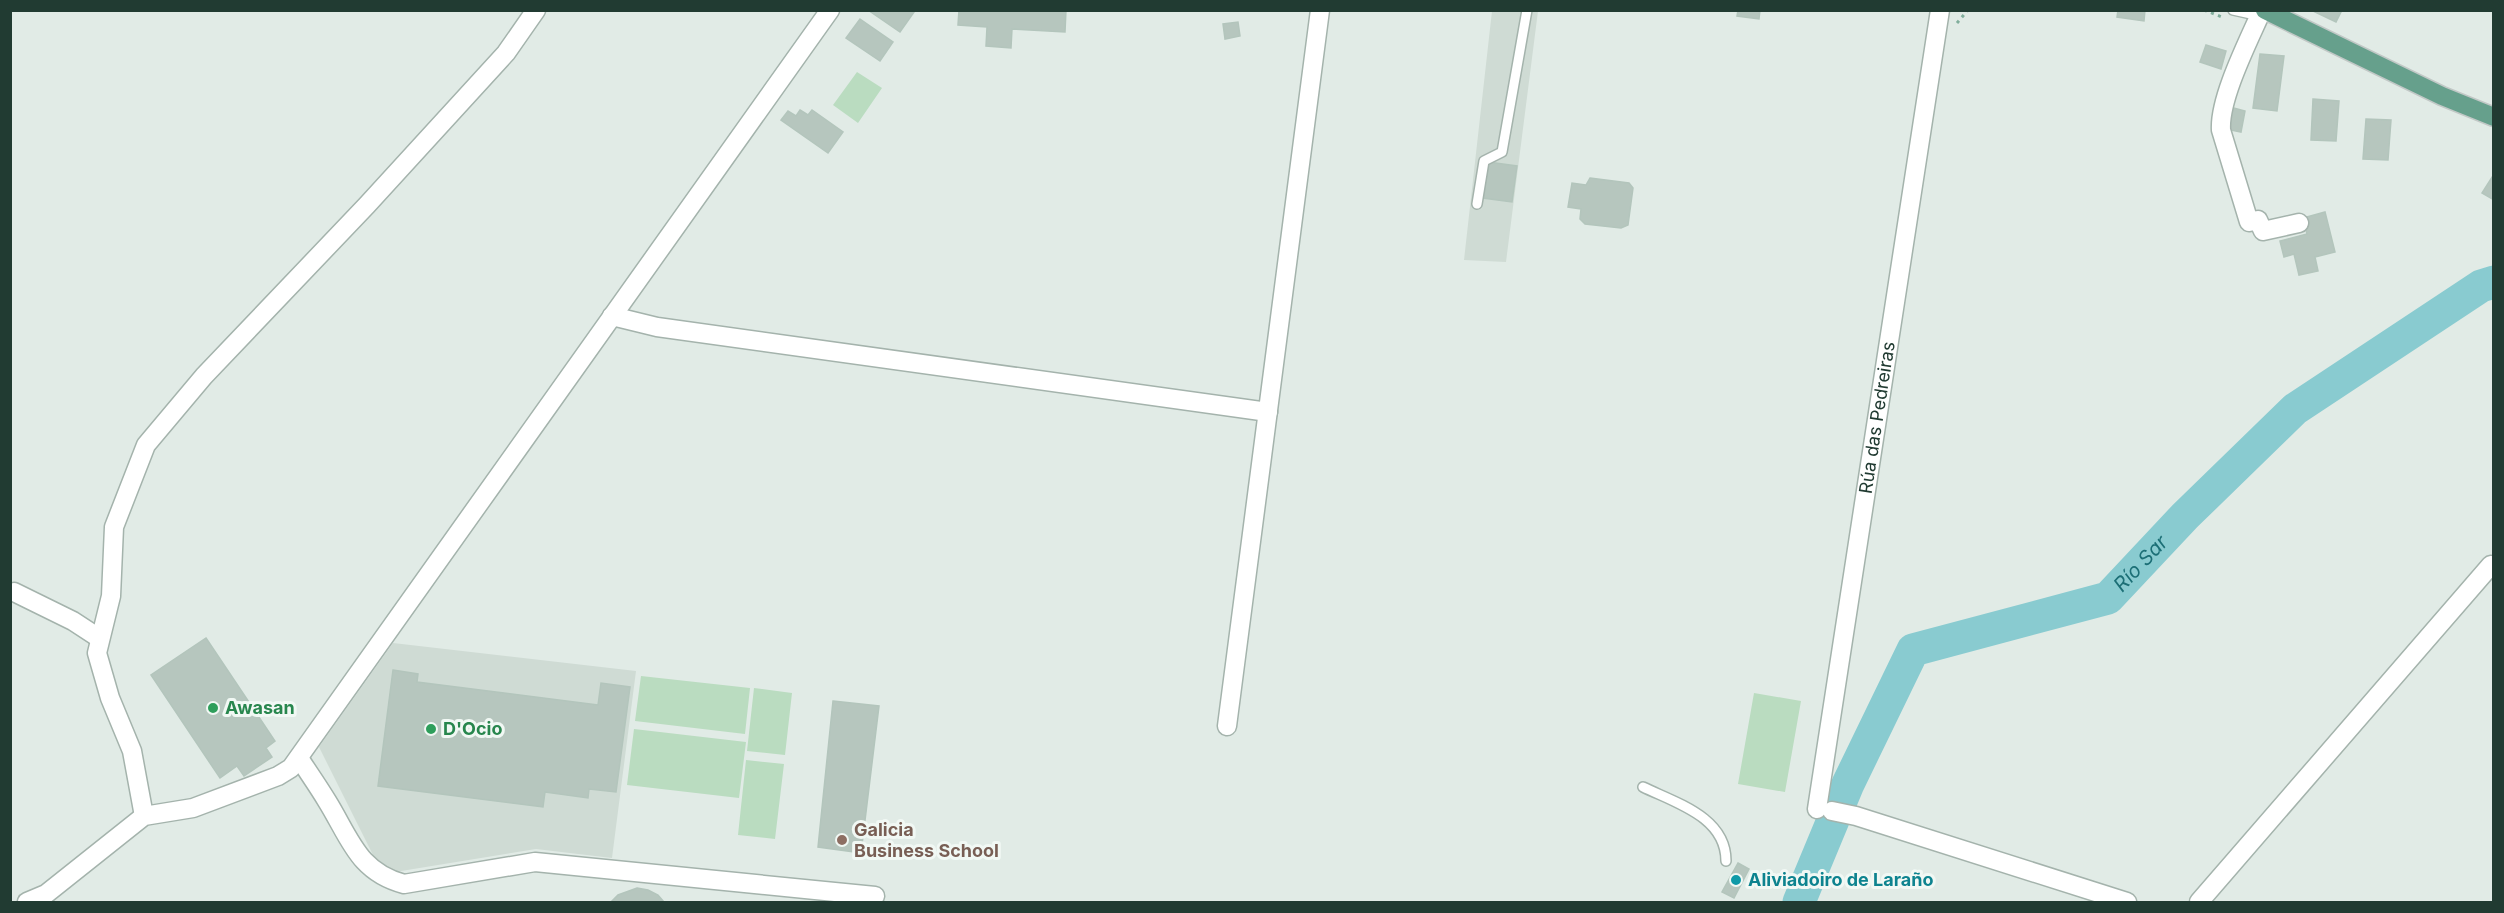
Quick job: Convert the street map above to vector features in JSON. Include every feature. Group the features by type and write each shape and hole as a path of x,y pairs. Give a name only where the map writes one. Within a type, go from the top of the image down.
{"main road":[{"path":"2262,12 2286,20 2442,96 2493,117"}],"street":[{"path":"144,816 132,751 97,660 99,638 111,596 114,526 146,445 204,376 367,205 506,53 536,10"},
{"path":"27,903 46,894 144,816 204,804 285,772 299,758 830,10"},
{"path":"1227,726 1320,10"},
{"name":"Rúa das Pedreiras","path":"1951,10 1940,19 1926,94 1824,810 1856,816 2127,903"},
{"path":"2262,12 2225,104 2221,124 2222,136 2249,222 2258,220 2263,231 2299,223"},
{"path":"612,316 657,327 1268,412"},
{"path":"2199,903 2491,565"},
{"path":"12,589 73,621 99,638"},
{"path":"299,758 360,858 385,878 404,884 535,862 875,896"}],"lane":[{"path":"1477,204 1484,161 1502,152 1527,10"},
{"path":"2233,10 2262,12"},
{"path":"1643,787 1711,823 1725,844 1726,861"}],"shaded area":[{"path":"1492,11 1538,11 1506,262 1464,260"},
{"path":"393,643 636,671 612,858 536,849 395,872 377,863 319,747"}],"green space":[{"path":"857,72 882,88 858,123 833,105"},
{"path":"641,676 750,688 745,734 635,721"},
{"path":"754,688 792,693 785,755 747,751"},
{"path":"1754,693 1801,701 1785,792 1738,784"},
{"path":"634,729 746,742 739,798 627,785"},
{"path":"746,760 784,764 775,839 738,835"}],"building":[{"path":"868,10 912,10 914,12 900,32"},
{"path":"959,10 1066,10 1065,32 1012,29 1011,48 986,46 987,27 958,25"},
{"path":"1738,10 1760,10 1759,19 1737,16"},
{"path":"2118,10 2145,10 2144,21 2117,17"},
{"path":"2311,10 2342,10 2336,22"},
{"path":"860,19 893,42 880,61 846,38"},
{"path":"1238,22 1240,36 1225,39 1223,24"},
{"path":"2206,45 2226,51 2221,69 2200,62"},
{"path":"2260,54 2284,56 2277,111 2253,108"},
{"path":"2313,99 2339,101 2336,141 2311,140"},
{"path":"2230,107 2245,111 2241,132 2226,129"},
{"path":"800,110 808,115 812,110 843,132 828,153 781,120 788,111 796,116"},
{"path":"2366,119 2391,120 2388,160 2363,159"},
{"path":"1488,162 1517,166 1512,202 1483,198"},
{"path":"2494,174 2494,200 2482,193"},
{"path":"1590,178 1629,183 1633,188 1628,225 1621,228 1585,224 1580,219 1581,209 1568,207 1572,183 1586,185"},
{"path":"2325,212 2335,252 2315,257 2318,271 2299,275 2294,254 2284,257 2280,241 2307,234 2303,218"},
{"name":"Awasan","path":"206,638 275,741 266,748 272,757 244,776 237,766 220,778 151,675"},
{"path":"393,670 418,674 417,682 598,705 601,683 630,687 616,792 589,789 588,798 545,792 543,807 378,786"},
{"path":"833,701 879,706 861,853 818,847"},
{"name":"Aliviadoiro de Laraño","path":"1738,863 1749,869 1734,898 1722,892"},
{"path":"637,888 658,895 664,902 611,902 618,895"}],"waterway":[{"name":"Río Sar","path":"1799,902 1848,784 1913,650 2108,598 2185,516 2295,409 2481,286 2494,282"}],"place":[{"name":"Awasan","path":"213,708"},
{"name":"D'Ocio","path":"431,729"},
{"name":"Galicia Business School","path":"842,840"},
{"name":"Aliviadoiro de Laraño","path":"1736,880"}]}
